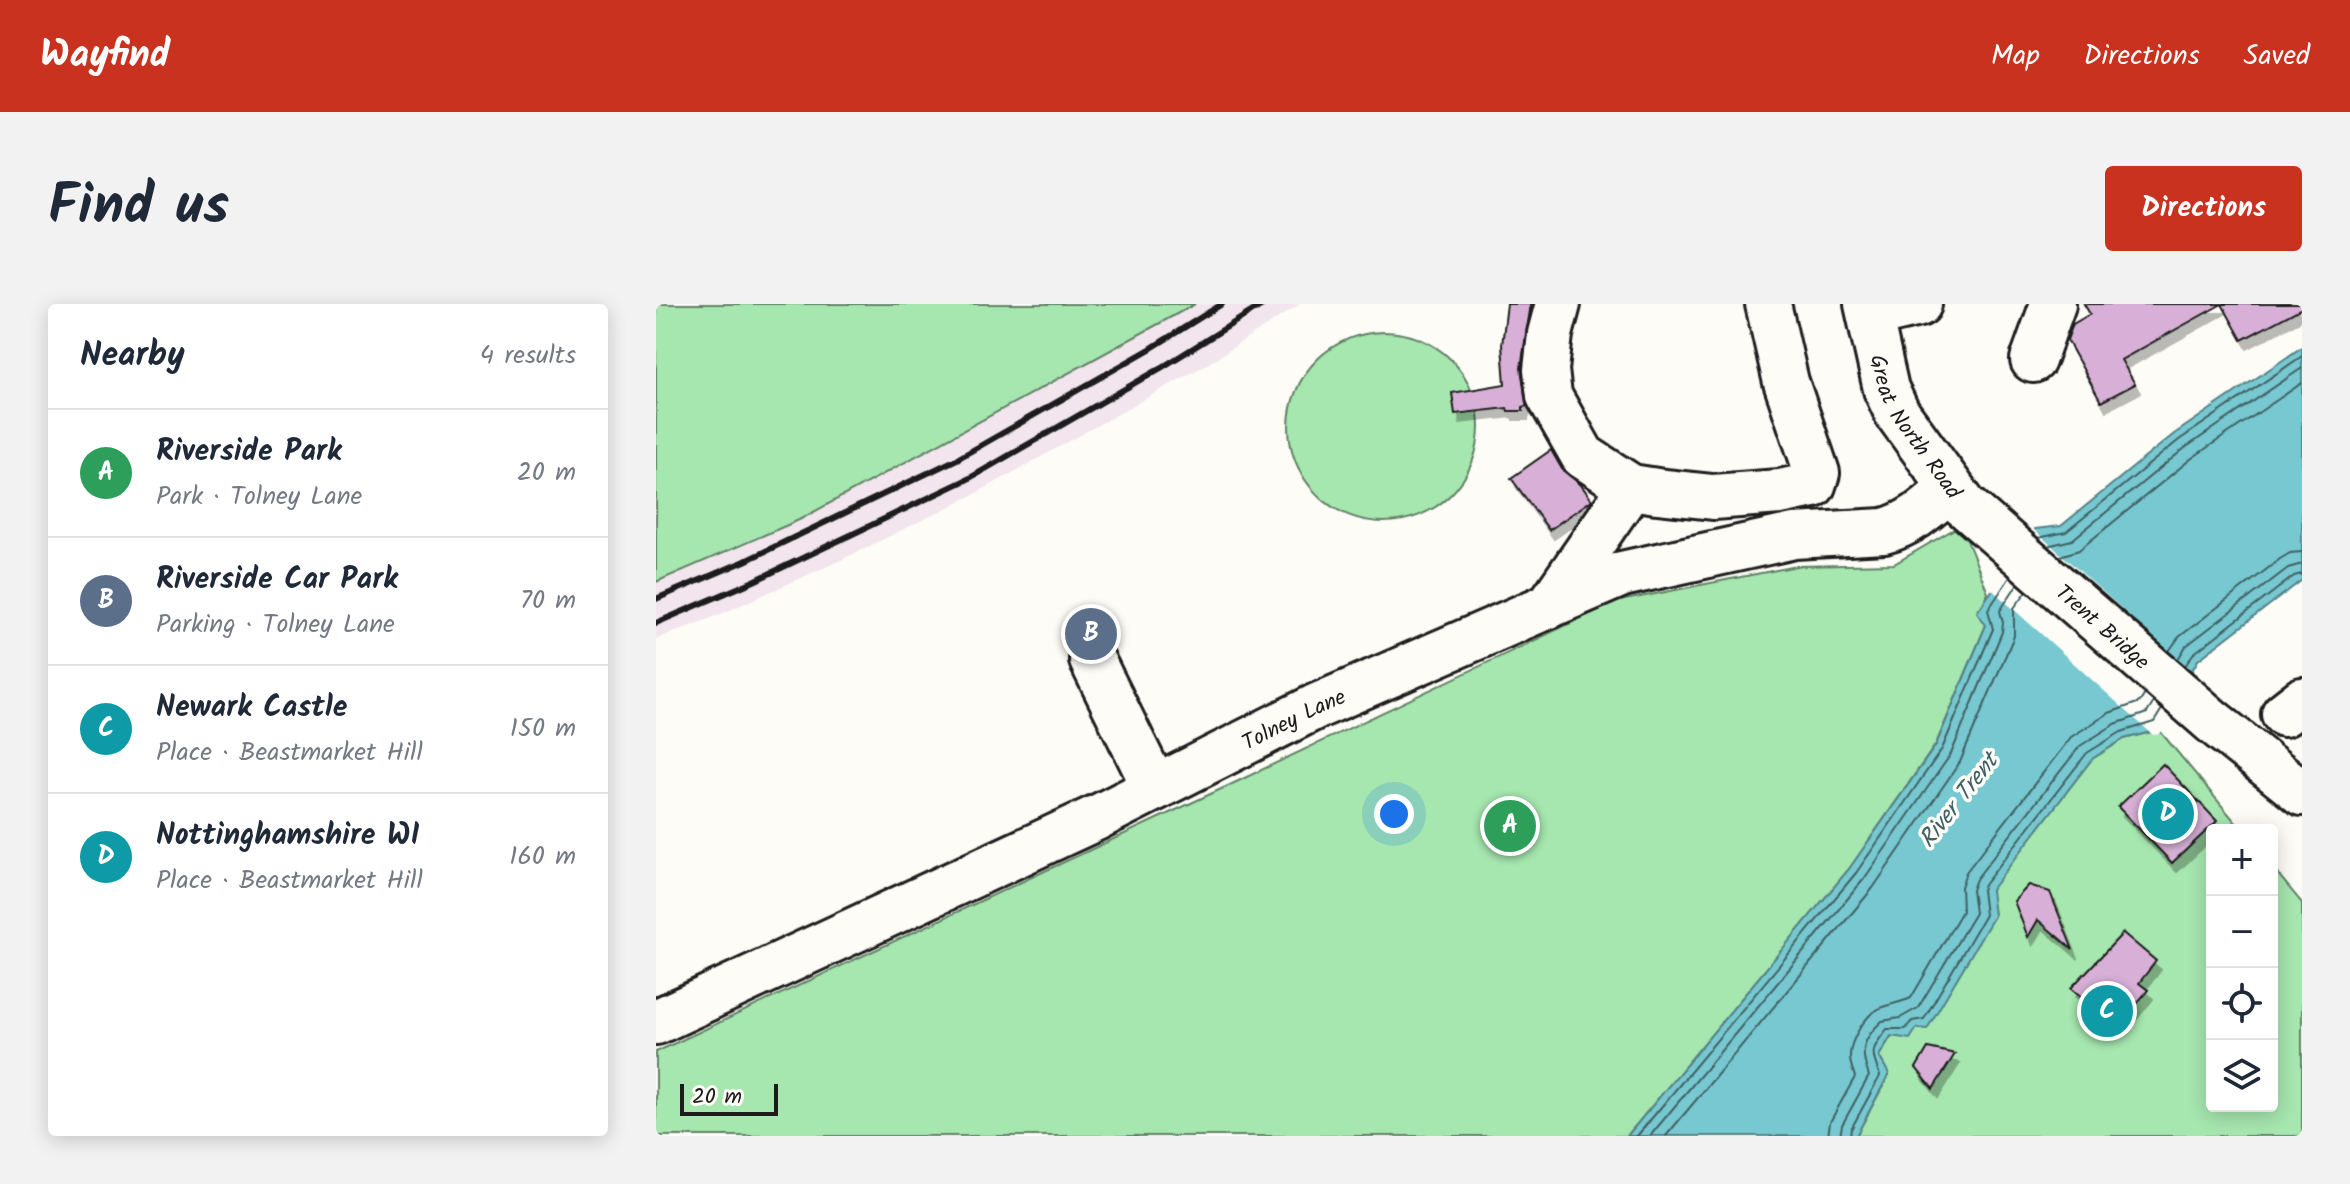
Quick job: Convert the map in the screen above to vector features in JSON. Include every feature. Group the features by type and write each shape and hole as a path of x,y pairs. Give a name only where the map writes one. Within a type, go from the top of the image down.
{"street":[{"path":"1558,304 1550,334 1546,370 1549,396 1583,456 1631,487 1713,497 1780,492 1813,485 1817,473 1786,382 1768,304"},
{"path":"1870,310 1919,304"},
{"path":"2033,360 2053,304"},
{"name":"Great North Road","path":"1870,310 1886,389 1897,413 1950,489 1996,532"},
{"path":"1549,606 1631,487"},
{"name":"Tolney Lane","path":"656,1022 1098,817 1315,707 1622,574 1779,538 1884,531 1900,527 1916,518 1950,489"},
{"name":"Trent Bridge","path":"1996,532 2212,721 2302,793"},
{"path":"1092,660 1155,788"}],"shaded area":[{"path":"1195,304 1300,304 1209,363 973,495 839,561 714,617 656,639 656,582 799,520"}],"green space":[{"path":"656,304 1195,304 799,520 656,582"},
{"path":"1384,332 1420,339 1451,360 1472,391 1479,427 1472,463 1451,494 1420,515 1384,522 1348,515 1317,494 1296,463 1289,427 1296,391 1317,360 1348,339"},
{"path":"1961,525 1988,593 1985,601 1986,625 1936,744 1849,869 1627,1136 656,1136 656,1052 1615,602 1797,566 1894,564"},
{"path":"2159,730 2237,824 2206,824 2206,1112 2278,1112 2278,874 2302,903 2302,1136 1856,1136 1889,1075 1879,1056 1892,1035 1917,1028 1994,916 1990,890 2092,759 2124,739"}],"water":[{"name":"River Trent","path":"2302,347 2302,580 2198,660 2159,730 2124,739 2092,759 1991,890 1994,916 1927,1029 1917,1028 1910,1039 1891,1036 1879,1056 1889,1074 1856,1136 1627,1136 1849,869 1936,745 1986,625 1977,612 2035,529 2061,526 2174,434"}],"pier":[{"path":"2031,527 2195,675 2160,734 2153,735 1988,586"}],"building":[{"path":"1507,304 1531,304 1521,368 1527,406 1523,407 1523,411 1508,411 1507,408 1455,414 1452,393 1505,384 1502,345"},
{"path":"2084,304 2222,304 2121,360 2135,384 2101,402 2067,340 2073,324 2090,314"},
{"path":"2222,304 2302,304 2302,308 2242,340"},
{"path":"1551,450 1562,469 1581,485 1592,500 1549,530 1511,478"},
{"path":"2163,764 2217,821 2206,824 2206,831 2172,863 2118,807"},
{"path":"2029,885 2050,892 2073,950 2038,920 2028,937 2014,901"},
{"path":"2123,933 2156,961 2139,983 2148,990 2130,1012 2122,1006 2109,1020 2071,988"},
{"path":"1928,1048 1955,1054 1933,1089 1916,1068"}],"railway":[{"path":"656,599 745,561 957,459 1150,349 1222,304"},
{"path":"656,623 754,581 968,479 1161,368 1264,304"}],"place":[{"name":"Riverside Car Park","path":"1091,634"},
{"name":"Nottinghamshire WI","path":"2168,814"},
{"name":"Riverside Park","path":"1510,826"},
{"name":"Newark Castle","path":"2107,1011"}]}
